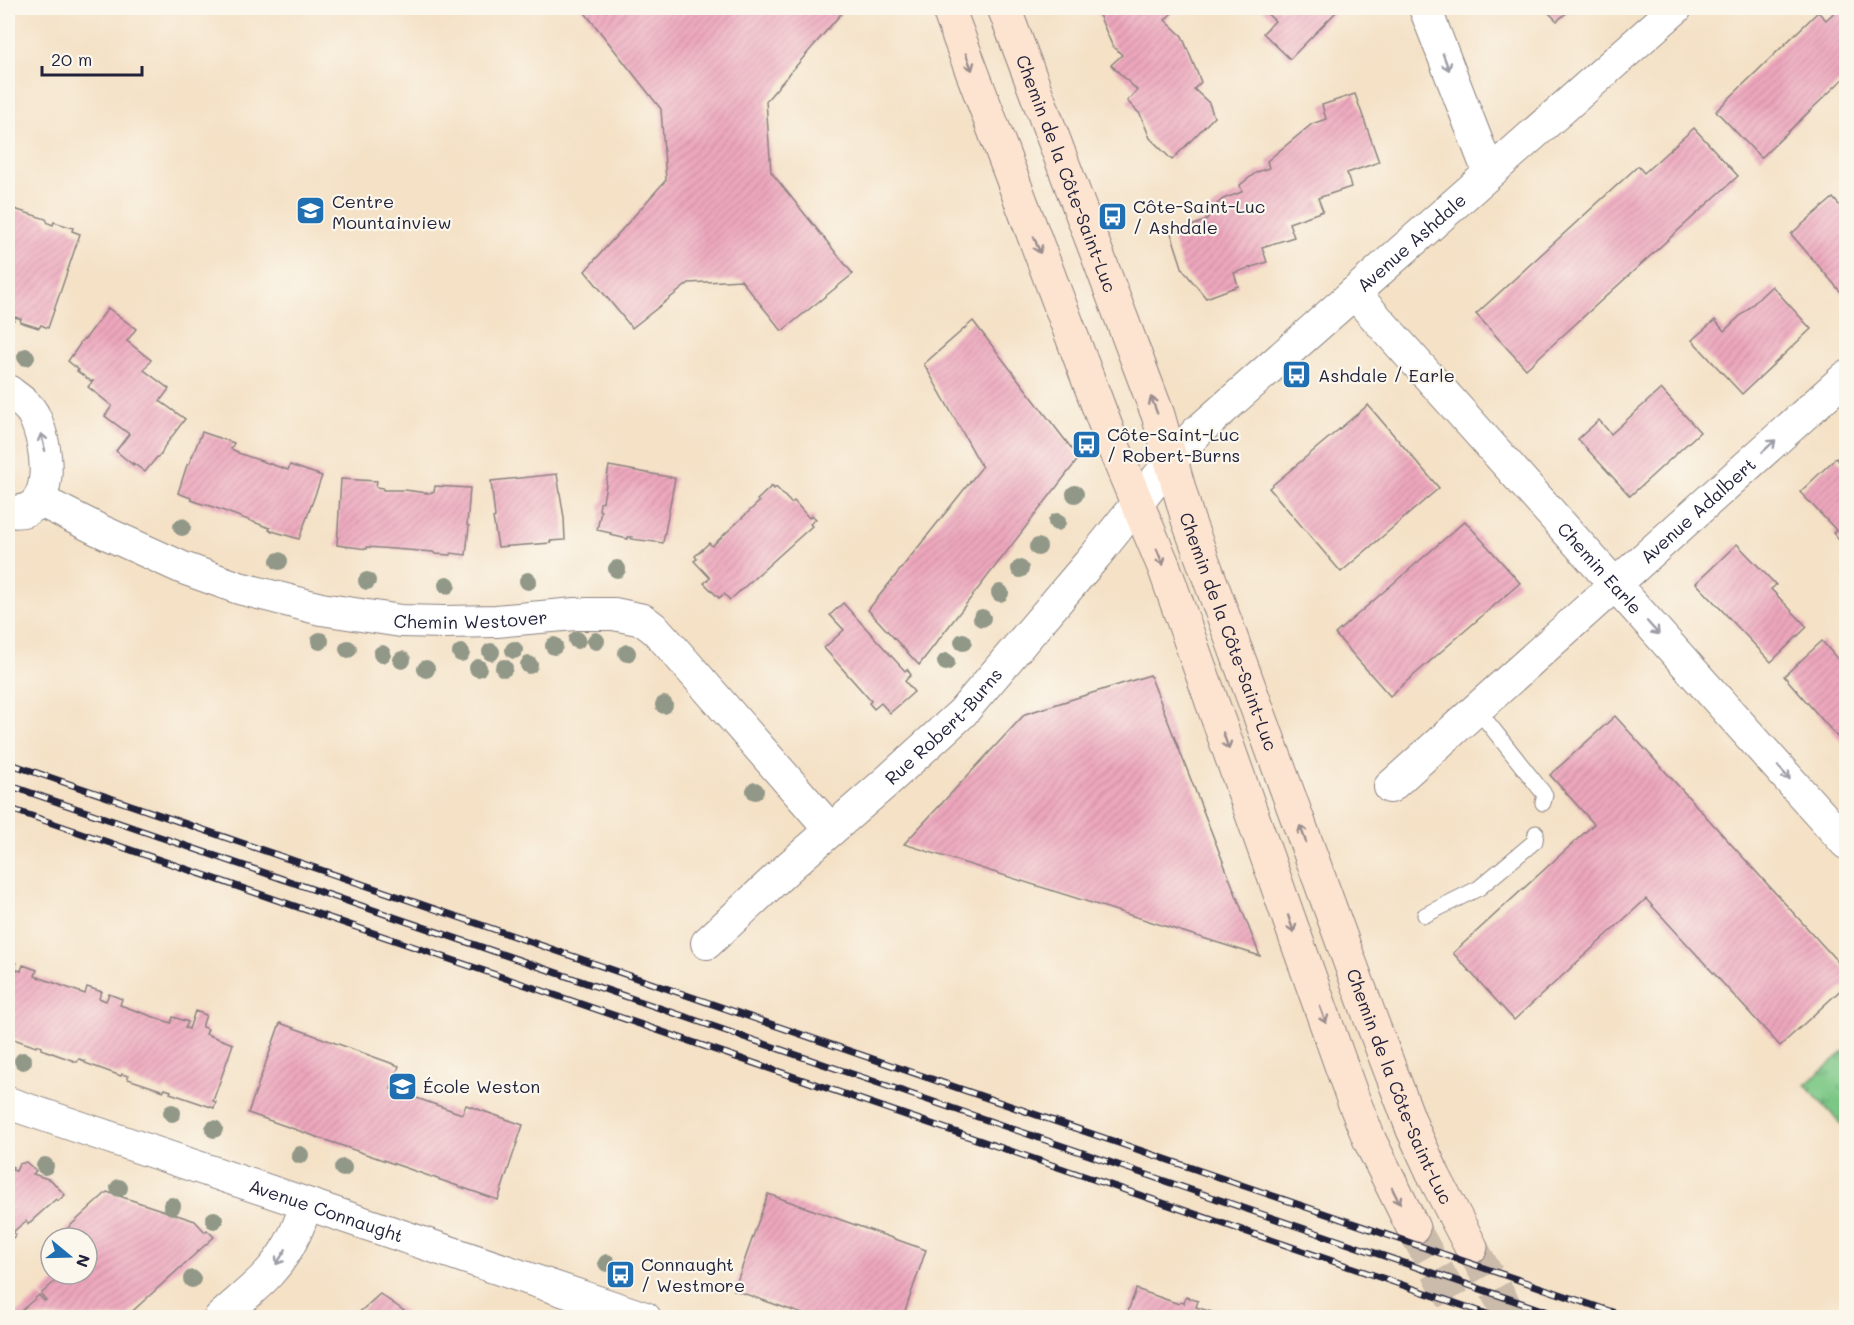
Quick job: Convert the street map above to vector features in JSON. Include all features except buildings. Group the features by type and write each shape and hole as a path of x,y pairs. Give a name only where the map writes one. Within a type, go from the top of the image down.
{"main road":[{"name":"Chemin de la Côte-Saint-Luc","path":"948,8 1114,448 1154,482 1188,520 1413,1130 1471,1247"},
{"name":"Chemin de la Côte-Saint-Luc","path":"1004,8 1158,415 1154,482 1164,567 1353,1099 1370,1141 1413,1227"}],"street":[{"path":"1425,8 1489,173"},
{"name":"Avenue Ashdale","path":"1154,482 1209,421 1676,8"},
{"name":"Chemin Earle","path":"1354,293 1846,843"},
{"name":"Avenue Adalbert","path":"1390,787 1615,583 1845,382"},
{"path":"8,391 22,401 34,415 45,450 46,466 45,484 39,500 27,509 8,511"},
{"name":"Rue Robert-Burns","path":"707,943 962,713 1096,555 1154,482"},
{"name":"Chemin Westover","path":"39,500 183,568 239,588 321,609 401,621 455,622 575,614 614,614 643,620 668,643 831,830"},
{"name":"Avenue Connaught","path":"8,1103 645,1317"},
{"path":"220,1317 268,1274 280,1260 306,1204"}],"lane":[{"path":"1477,709 1545,795 1543,803"},
{"path":"1425,915 1479,888 1535,841 1536,833"}],"green space":[{"path":"1846,1050 1846,1129 1805,1085"}],"tunnel":[{"path":"1413,1228 1464,1318"},
{"path":"1471,1247 1512,1318"}],"railway":[{"path":"8,763 1630,1318"},
{"path":"8,785 1565,1318"},
{"path":"8,808 1499,1318"}],"place":[{"name":"Centre Mountainview","path":"311,211"},
{"name":"Côte-Saint-Luc / Ashdale","path":"1112,216"},
{"name":"Ashdale / Earle","path":"1297,375"},
{"name":"Côte-Saint-Luc / Robert-Burns","path":"1086,444"},
{"name":"École Weston","path":"402,1086"},
{"name":"Connaught / Westmore","path":"620,1274"}]}
